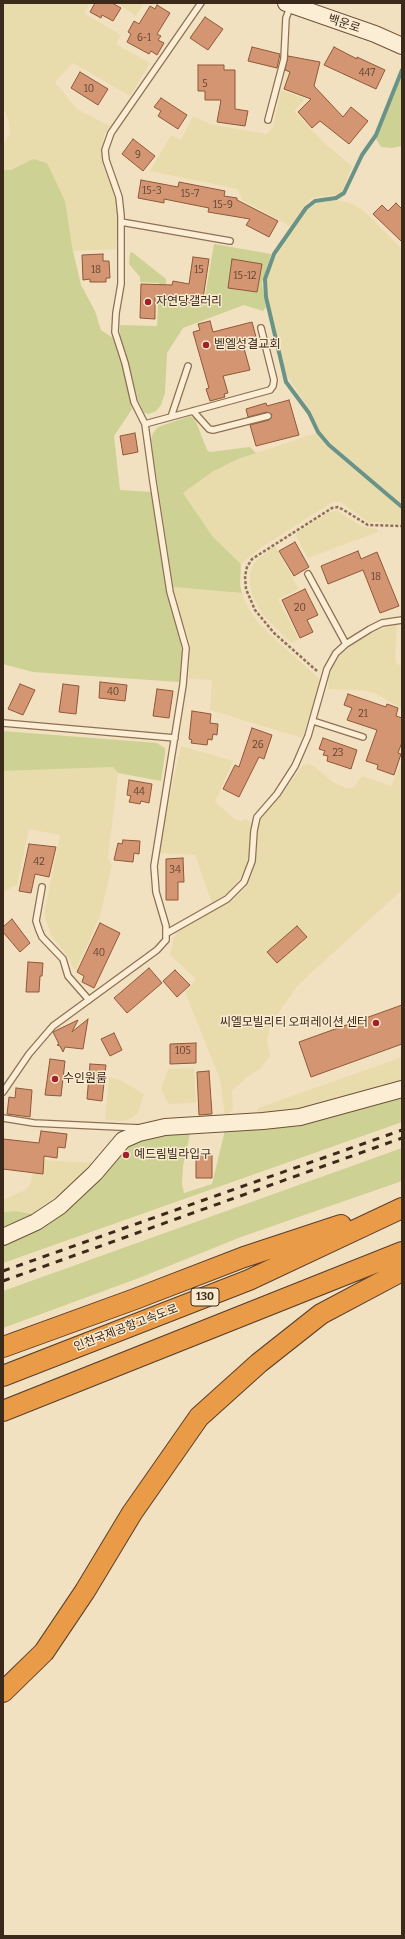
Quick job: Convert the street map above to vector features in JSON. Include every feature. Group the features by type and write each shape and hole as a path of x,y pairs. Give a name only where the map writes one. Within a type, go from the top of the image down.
{"highway":[{"path":"3,1347 135,1299 244,1257 402,1205"},
{"name":"인천국제공항고속도로","path":"3,1376 249,1280 402,1208"},
{"name":"130","path":"3,1411 402,1252"},
{"path":"3,1692 44,1652 85,1591 132,1513 199,1417 258,1363 320,1314 402,1271"}],"street":[{"name":"백운로","path":"288,4 375,34 402,46"},
{"path":"3,1237 36,1222 60,1206 95,1173 123,1140 150,1129 300,1117 402,1089"}],"lane":[{"path":"3,1092 28,1054 53,1026 157,950 166,940 167,933 156,892 154,866 184,677 186,648 170,592 152,482 145,424 134,402 125,363 115,332 116,313 121,284 121,222 119,197 106,160 107,142 201,3"},
{"path":"268,120 284,59 288,4"},
{"path":"121,222 230,241"},
{"path":"145,424 270,390 273,386 274,380 261,328"},
{"path":"171,417 188,366"},
{"path":"193,411 209,429 213,430 268,416"},
{"path":"308,574 346,644"},
{"path":"167,933 227,899 244,882 252,861 257,817 280,789 295,766 313,721 327,669 336,653 346,644 376,626 402,620"},
{"path":"313,721 363,737"},
{"path":"3,723 175,738"},
{"path":"42,887 37,915 39,930 42,937 63,959 68,976 89,1000"},
{"path":"3,1118 42,1123 150,1129"}],"shaded area":[{"path":"3,3 90,3 84,13 121,35 116,44 150,63 130,96 73,63 55,82 77,109 110,126 104,135 101,154 102,162 117,199 118,228 116,249 73,251 33,159 11,170 3,170 3,144 10,134 9,122 3,107"},
{"path":"117,3 144,3 136,16"},
{"path":"281,90 305,99 294,111 325,144 352,166 343,190 339,194 312,198 290,226 242,200 238,189 150,171 171,135 181,140 193,116 213,125 267,134 273,127"},
{"path":"337,200 350,203 363,210 402,249 402,504 338,450 319,431 311,412 287,376 268,297 267,280 271,264 307,210 319,202"},
{"path":"316,433 328,447 402,510 402,524 369,522 340,502 333,502 260,548 241,564 213,537 183,493 212,472 238,459"},
{"path":"338,511 361,526 377,529 378,532 308,558 295,534 329,512"},
{"path":"275,546 299,589 278,599 299,640 291,643 261,613 252,594 250,583 250,573 253,565 259,558"},
{"path":"173,587 242,593 247,606 257,621 321,680 302,738 210,710 212,680 189,679 190,642 178,611"},
{"path":"397,625 395,659 397,664 402,666 402,709 375,693 360,690 328,689 329,677 333,666 342,653 366,635 376,630"},
{"path":"181,746 233,761 215,802 236,820 242,821 245,819 252,823 248,860 244,873 229,892 212,903 195,855 158,853"},
{"path":"402,761 402,890 298,985 270,1025 267,1042 270,1056 260,1069 247,1077 232,1091 233,1109 225,1118 220,1079 185,992 196,979 170,955 174,936 179,931 232,899 244,888 255,865 259,823 265,812 284,792 303,765 309,764 315,767 334,783 347,788 353,788 362,776 391,786"},
{"path":"113,767 118,773 108,858 112,865 100,916 76,970 73,968 69,958 51,935 45,918 45,910 60,835 29,829 17,885 3,892 3,771"},
{"path":"402,1057 402,1082 299,1112 257,1116 258,1108"},
{"path":"194,1068 196,1103 169,1104 161,1090 168,1069"},
{"path":"109,1077 120,1080 144,1094 137,1115 125,1121 105,1120"},
{"path":"40,1160 94,1163 65,1190 32,1214 16,1211 3,1212 3,1200 27,1189 31,1182 35,1163"}],"green space":[{"path":"402,75 402,146 391,148 381,147 376,139"},
{"path":"33,159 47,163 65,201 72,247 81,285 95,311 101,330 113,338 124,369 132,409 114,436 120,490 151,492 169,600 180,638 182,653 179,682 33,672 3,664 3,170 11,170"},
{"path":"214,244 271,254 262,283 266,307 263,311 244,305 183,328 167,353 165,393 161,405 156,411 149,414 144,413 138,400 126,354 120,339 120,325 157,326 159,283 140,282 140,277 129,264 130,253 132,252 166,279 166,301 203,307"},
{"path":"190,416 195,419 207,450 210,452 250,447 256,453 238,459 212,472 183,493 213,537 241,564 240,585 242,593 173,587 151,440 153,433 158,427"},
{"path":"3,731 157,743 165,748 161,781 118,773 113,767 3,771"},
{"path":"402,1095 402,1122 3,1263 3,1245 49,1223 78,1201 106,1171 118,1154 139,1138 187,1130 190,1134 183,1166 182,1184 184,1193 212,1184 225,1130"},
{"path":"402,1148 402,1181 241,1237 139,1278 3,1328 3,1291"},
{"path":"16,1211 32,1214 3,1227 3,1212"}],"building":[{"path":"95,3 112,3 121,8 113,21 102,15 101,18 90,12"},
{"path":"157,5 170,13 157,34 161,36 158,40 164,43 157,55 151,51 149,54 127,42 131,34 128,32 134,21 139,24 150,6 155,9"},
{"path":"205,17 223,29 208,50 190,38"},
{"path":"252,47 280,54 277,68 248,61"},
{"path":"334,47 357,59 357,57 385,70 376,89 324,65"},
{"path":"288,56 320,62 314,86 343,117 351,107 368,121 349,144 320,121 312,128 298,112 311,99 284,89 290,72 285,70"},
{"path":"198,65 224,65 224,70 235,70 235,109 248,111 245,126 217,122 221,100 205,100 205,91 198,91"},
{"path":"80,72 108,89 98,105 71,88"},
{"path":"161,98 187,115 178,129 158,116 161,111 154,107"},
{"path":"133,139 155,156 143,171 122,154"},
{"path":"141,180 178,187 179,182 225,191 224,196 237,198 237,200 278,221 269,237 246,225 250,219 208,212 209,208 164,199 164,203 138,198"},
{"path":"396,203 402,209 402,242 373,214 382,205 388,211"},
{"path":"103,254 103,261 109,261 110,278 106,278 106,282 90,282 90,279 83,280 82,255"},
{"path":"193,257 209,259 202,305 155,297 155,319 140,318 141,284 172,285 173,281 189,284"},
{"path":"232,259 262,264 257,292 228,288"},
{"path":"210,321 213,332 252,322 256,337 242,341 250,370 223,376 228,393 224,394 225,397 210,401 206,389 209,388 193,332 200,330 198,324"},
{"path":"289,400 299,435 256,446 250,425 269,420 272,415 267,412 248,417 246,409 266,403 267,406"},
{"path":"135,433 138,452 123,455 120,436"},
{"path":"295,542 309,567 294,576 279,551"},
{"path":"358,551 361,559 377,552 399,606 380,613 363,570 328,584 321,566"},
{"path":"305,589 318,615 307,620 313,632 300,638 282,600"},
{"path":"100,682 127,685 125,701 99,698"},
{"path":"20,684 35,690 23,715 8,709"},
{"path":"63,684 79,686 76,714 59,712"},
{"path":"157,689 173,691 169,718 153,716"},
{"path":"348,694 386,707 387,704 398,708 396,716 402,718 402,742 398,753 401,754 394,775 377,769 378,765 366,761 377,730 347,720 352,708 344,705"},
{"path":"192,711 211,714 210,723 218,724 217,735 213,734 212,740 208,739 207,745 191,743 192,740 189,739"},
{"path":"252,728 272,735 264,759 259,757 239,797 223,789 235,765 239,767"},
{"path":"323,738 357,750 351,769 327,761 328,756 323,755 325,751 319,749"},
{"path":"129,780 152,784 149,803 141,801 140,804 129,802 131,796 127,795"},
{"path":"123,840 140,841 139,854 134,853 133,862 114,860 118,843 122,844"},
{"path":"29,844 56,847 49,877 35,874 31,893 19,891"},
{"path":"183,858 184,882 178,882 178,900 166,900 166,859"},
{"path":"12,919 30,943 20,952 3,932 3,927"},
{"path":"100,923 120,933 94,988 82,982 84,976 77,972"},
{"path":"297,926 307,937 277,963 267,952"},
{"path":"28,962 43,963 39,992 26,992"},
{"path":"149,968 162,983 127,1013 114,998"},
{"path":"175,970 190,985 177,997 163,981"},
{"name":"씨엘모빌리티 오퍼레이션 센터","path":"402,1005 402,1044 311,1077 299,1042"},
{"path":"88,1019 83,1049 65,1047 63,1052 60,1046 57,1045 59,1044 53,1032 78,1020 72,1032"},
{"path":"114,1033 122,1050 110,1056 101,1039"},
{"path":"196,1043 196,1063 170,1064 170,1044"},
{"path":"50,1059 65,1061 61,1096 45,1095"},
{"path":"90,1064 106,1065 102,1101 87,1099"},
{"path":"209,1071 212,1114 199,1115 197,1072"},
{"path":"16,1088 32,1090 30,1117 7,1114 9,1097 15,1098"},
{"path":"41,1131 67,1134 65,1148 58,1147 57,1158 44,1156 43,1174 3,1169 3,1139 39,1143"},
{"path":"196,1155 212,1155 212,1178 196,1178"}],"waterway":[{"path":"402,70 376,135 362,155 344,193 336,198 315,201 306,208 274,254 265,279 266,297 286,382 309,413 318,432 329,445 402,507"}],"railway":[{"path":"3,1271 402,1130"},
{"path":"3,1281 402,1138"}],"place":[{"name":"자연당갤러리","path":"148,302"},
{"name":"벧엘성결교회","path":"206,345"},
{"name":"씨엘모빌리티 오퍼레이션 센터","path":"376,1023"},
{"name":"수인원룸","path":"55,1079"},
{"name":"예드림빌라입구","path":"126,1155"}]}
